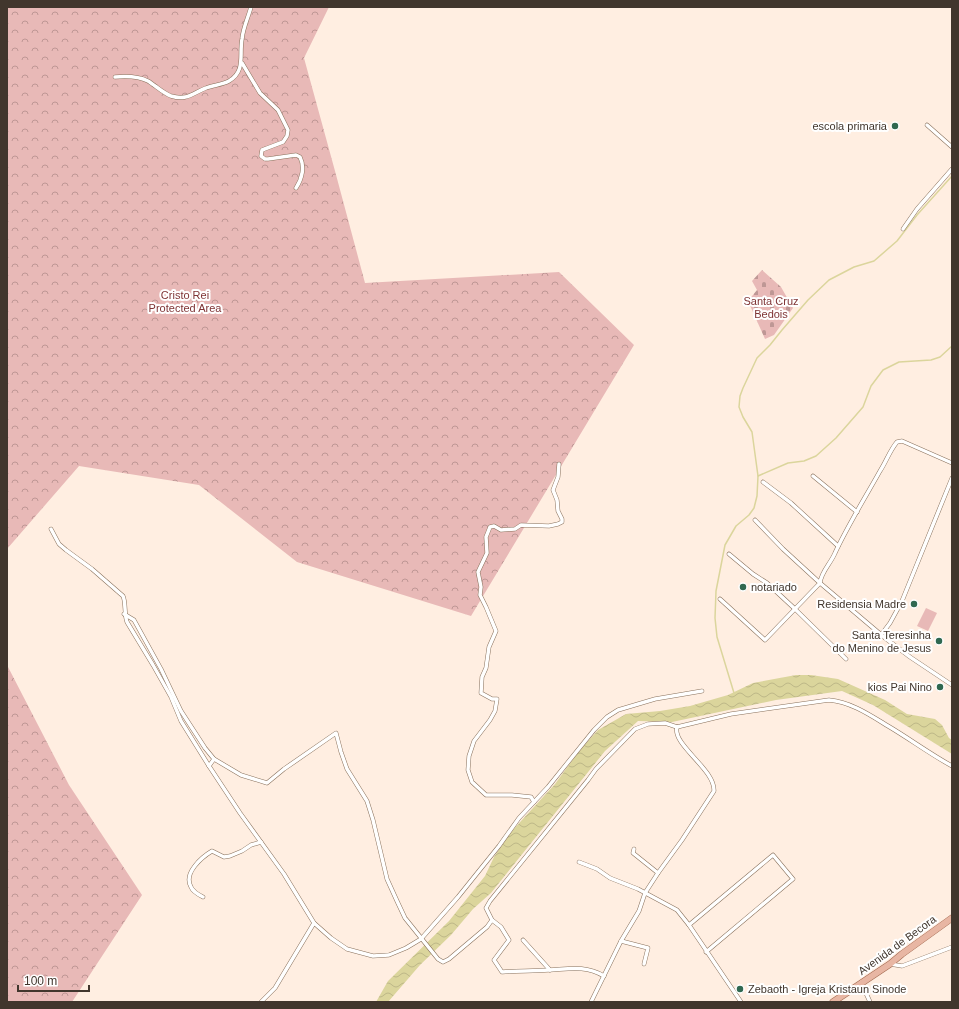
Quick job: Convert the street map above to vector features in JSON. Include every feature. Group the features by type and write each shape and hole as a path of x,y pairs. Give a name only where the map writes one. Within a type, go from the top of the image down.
{"main road":[{"name":"Avenida de Becora","path":"834,1002 861,982 890,964 952,918"}],"street":[{"path":"115,77 137,77 173,96 185,97 194,95 205,88 228,82 235,77 242,63 241,41 251,7"},
{"path":"242,63 260,92 278,110 288,130 287,136 283,142 262,150 261,156 265,159 296,155 300,157 303,170 296,188"},
{"path":"927,125 952,147"},
{"path":"903,229 917,209 951,171"},
{"path":"720,599 765,640 820,583 820,578 823,572 831,562 838,546 892,449 899,441 952,463"},
{"path":"534,802 532,797 486,795 472,782 468,770 469,756 474,741 495,711 497,699 481,693 482,677 486,668 489,647 496,630 480,595 481,587 478,572 487,553 486,537 490,527 494,526 501,530 514,529 521,525 549,526 562,522 558,511 557,500 552,490 558,477 559,464"},
{"path":"813,476 857,512"},
{"path":"881,635 890,623 902,601 952,478"},
{"path":"763,482 791,503 838,546"},
{"path":"755,520 783,549 820,583 881,635 910,657 952,685"},
{"path":"51,530 59,544 92,569 124,598 124,614 127,622 170,697 181,721 209,766 284,874 314,923 331,938 347,949 373,956 389,955 423,940 479,872 519,818 548,787 594,730 607,717 618,710 655,699 702,692"},
{"path":"729,554 753,574 767,583 795,608 846,659"},
{"path":"124,614 133,618 161,669 181,711 205,748 214,759 242,775 267,783 284,769 336,733 341,752 348,769 367,802 373,820 387,879 405,918 438,959 442,962 449,959 487,927 492,920"},
{"path":"604,976 597,972 573,968 502,972 494,960 509,940 501,927 492,920 486,908 490,901 596,769 634,729 648,724 665,723 677,727 731,714 829,700 840,701 854,706 952,766"},
{"path":"591,1002 621,941 639,911 645,893 682,840 714,790 713,783 701,765 679,739 676,731 677,727"},
{"path":"209,766 214,759"},
{"path":"203,897 190,887 189,880 194,867 207,854 212,851 224,857 230,856 251,845 261,842"},
{"path":"634,849 633,853 658,873"},
{"path":"689,925 773,855 793,879 706,952"},
{"path":"579,862 597,869 610,878 638,889 677,910 689,925 741,1002"},
{"path":"261,1002 275,988 314,923"},
{"path":"523,940 550,970"},
{"path":"621,941 648,948 644,964"},
{"path":"890,964 902,966 952,947"},
{"path":"861,982 870,1002"}],"green space":[{"name":"Cristo Rei Protected Area","path":"7,7 329,7 304,58 365,283 559,272 634,345 471,616 297,562 199,485 79,466 7,549"},
{"name":"Santa Cruz Bedois","path":"762,270 781,287 793,308 774,335 765,339 748,301 757,290 752,281"},
{"path":"926,608 937,613 928,631 917,626"},
{"path":"7,665 69,785 142,895 72,1002 7,1002"}],"water":[{"path":"796,675 811,675 838,679 885,700 907,714 935,719 942,725 949,738 952,740 952,754 873,705 842,691 776,700 672,722 638,721 605,751 491,893 473,909 451,935 420,965 388,1002 376,1002 388,981 449,921 485,876 494,857 510,833 555,784 579,751 598,730 626,714 660,711 690,706 728,695 753,683"}],"waterway":[{"path":"734,693 717,637 715,618 716,591 725,545 736,526 749,515 754,508 757,496 758,476 752,432 739,407 740,396 743,388 757,358 808,300 829,280 854,267 874,261 897,241 917,215 952,176"},
{"path":"758,476 788,463 804,461 816,456 836,438 863,407 871,386 883,370 899,362 931,360 940,357 952,346"}],"place":[{"name":"escola primaria","path":"895,126"},
{"name":"notariado","path":"743,587"},
{"name":"Residensia Madre","path":"914,604"},
{"name":"Santa Teresinha do Menino de Jesus","path":"939,641"},
{"name":"kios Pai Nino","path":"940,687"},
{"name":"Zebaoth - Igreja Kristaun Sinode","path":"740,989"}]}
